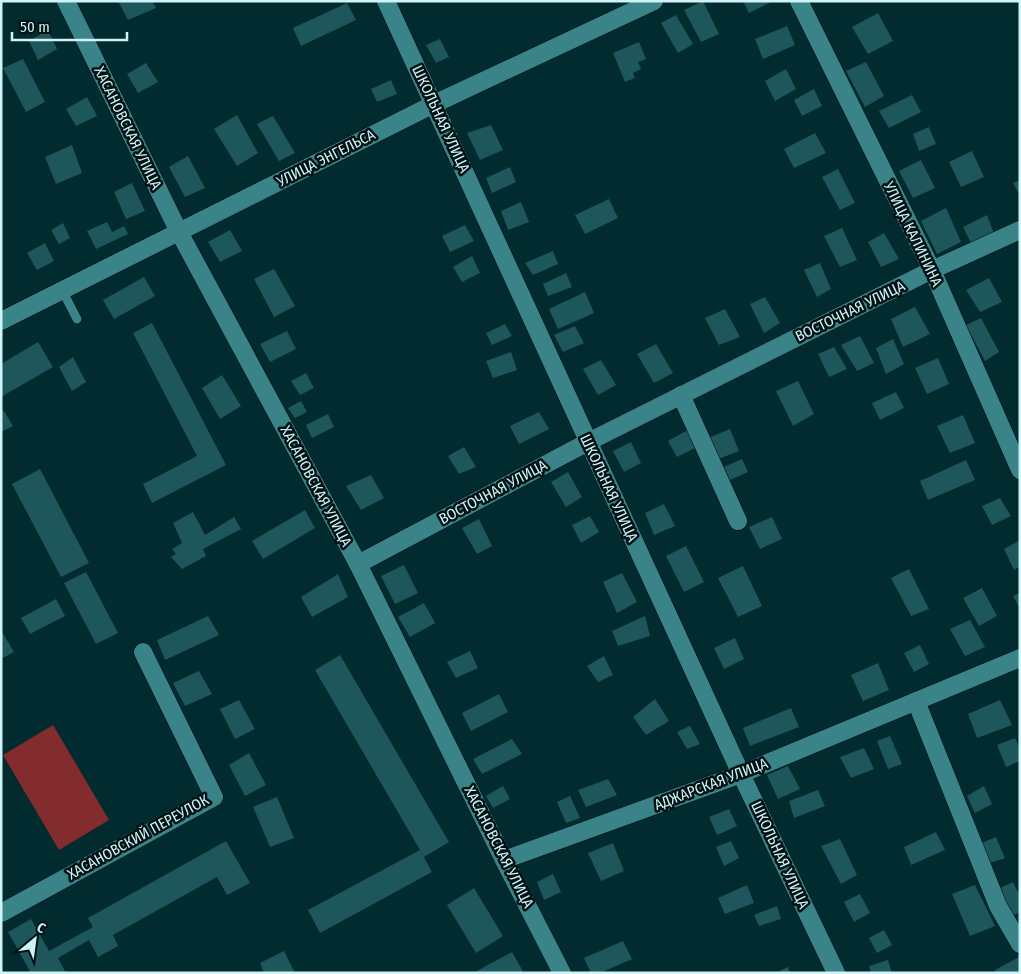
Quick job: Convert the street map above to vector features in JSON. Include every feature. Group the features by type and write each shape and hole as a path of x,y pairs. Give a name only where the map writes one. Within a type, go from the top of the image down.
{"street":[{"name":"ХАСАНОВСКАЯ УЛИЦА","path":"66,1 178,232 358,564 562,973"},
{"name":"ШКОЛЬНАЯ УЛИЦА","path":"386,1 741,774 836,973"},
{"name":"УЛИЦА ЭНГЕЛЬСА","path":"1,321 434,104 654,1"},
{"name":"УЛИЦА КАЛИНИНА","path":"799,1 932,270 1020,470"},
{"name":"ВОСТОЧНАЯ УЛИЦА","path":"358,564 681,395 932,270 1020,230"},
{"path":"681,395 738,520"},
{"name":"ХАСАНОВСКИЙ ПЕРЕУЛОК","path":"1,912 214,797 143,652"},
{"name":"АДЖАРСКАЯ УЛИЦА","path":"504,860 741,774 1020,658"},
{"path":"916,701 998,906 1020,944"}],"lane":[{"path":"62,290 77,319"}],"shaded area":[{"path":"53,725 109,820 59,850 3,755"}],"building":[{"path":"118,1 152,1 156,8 128,20"},
{"path":"703,1 719,34 701,42 684,10"},
{"path":"743,1 773,1 749,13"},
{"path":"347,3 356,20 301,46 293,28"},
{"path":"878,13 893,41 868,54 852,27"},
{"path":"676,15 693,44 678,53 661,23"},
{"path":"787,26 795,45 763,59 755,39"},
{"path":"48,30 57,49 38,60 29,41"},
{"path":"440,39 449,57 436,63 426,45"},
{"path":"639,42 646,59 638,62 641,69 633,73 635,78 625,82 613,53"},
{"path":"23,59 45,102 26,112 3,68"},
{"path":"866,62 884,96 865,107 846,71"},
{"path":"146,63 158,82 138,93 127,74"},
{"path":"786,69 796,89 775,101 765,81"},
{"path":"391,80 397,94 377,102 371,89"},
{"path":"814,89 822,106 802,116 794,100"},
{"path":"912,95 921,112 889,128 879,111"},
{"path":"87,97 97,116 76,126 66,109"},
{"path":"237,115 258,153 237,166 214,129"},
{"path":"273,116 295,153 279,161 257,124"},
{"path":"491,125 503,150 480,160 467,133"},
{"path":"929,127 936,144 919,151 913,134"},
{"path":"815,133 826,153 794,168 784,149"},
{"path":"72,145 82,173 56,184 45,157"},
{"path":"972,151 984,177 961,187 949,162"},
{"path":"188,156 205,188 185,197 169,167"},
{"path":"921,160 935,188 913,198 899,171"},
{"path":"510,167 516,182 492,193 486,178"},
{"path":"838,169 855,203 840,210 822,177"},
{"path":"1020,180 1020,196 1013,183"},
{"path":"132,183 145,211 126,219 114,192"},
{"path":"609,199 618,218 585,234 575,215"},
{"path":"521,202 529,222 508,230 501,211"},
{"path":"946,208 961,242 937,254 921,221"},
{"path":"987,215 994,234 972,245 963,227"},
{"path":"107,222 112,232 124,226 128,234 96,249 87,231"},
{"path":"63,223 70,238 59,244 51,230"},
{"path":"465,225 474,241 450,252 442,236"},
{"path":"842,228 857,260 840,267 824,236"},
{"path":"230,230 242,251 220,262 208,242"},
{"path":"884,233 899,259 881,267 868,242"},
{"path":"45,243 54,261 37,270 27,253"},
{"path":"553,251 558,264 533,275 525,263"},
{"path":"472,256 480,273 462,282 453,267"},
{"path":"820,263 831,289 817,297 804,270"},
{"path":"274,269 295,306 274,317 254,279"},
{"path":"566,273 572,287 548,296 543,284"},
{"path":"144,277 155,296 114,319 103,300"},
{"path":"989,278 1002,302 980,312 966,290"},
{"path":"585,292 594,313 558,329 549,309"},
{"path":"765,297 780,323 764,333 750,304"},
{"path":"915,307 930,334 903,347 891,319"},
{"path":"725,309 740,337 719,345 705,318"},
{"path":"981,318 999,352 985,361 966,325"},
{"path":"152,323 226,465 152,503 143,484 197,456 133,333"},
{"path":"505,324 512,336 492,345 486,333"},
{"path":"575,326 584,343 563,352 554,335"},
{"path":"287,331 296,349 270,362 260,344"},
{"path":"860,336 874,363 857,371 841,345"},
{"path":"893,339 904,364 886,374 876,348"},
{"path":"38,342 53,367 1,397 1,364"},
{"path":"656,344 673,373 654,383 637,354"},
{"path":"834,347 847,369 829,377 818,354"},
{"path":"511,352 517,370 493,378 486,361"},
{"path":"73,357 86,382 72,391 59,367"},
{"path":"938,358 949,384 927,394 915,368"},
{"path":"601,360 616,385 598,395 583,369"},
{"path":"306,373 314,388 300,395 291,381"},
{"path":"222,375 241,406 220,419 202,388"},
{"path":"798,381 814,414 793,426 776,391"},
{"path":"896,392 904,408 880,420 872,403"},
{"path":"301,401 307,412 295,418 288,408"},
{"path":"4,411 13,426 1,432 1,412"},
{"path":"539,412 549,429 519,444 510,426"},
{"path":"328,414 334,427 312,438 306,425"},
{"path":"963,415 975,443 950,453 937,426"},
{"path":"730,429 739,451 716,460 706,439"},
{"path":"688,430 697,447 677,457 668,441"},
{"path":"631,442 641,463 624,472 613,451"},
{"path":"464,447 476,467 459,474 448,456"},
{"path":"742,459 748,472 730,480 724,467"},
{"path":"966,460 975,480 928,500 920,481"},
{"path":"40,469 89,563 61,577 12,484"},
{"path":"568,472 582,497 566,507 551,482"},
{"path":"371,475 384,498 361,510 346,486"},
{"path":"1000,498 1011,516 992,525 982,506"},
{"path":"664,504 675,526 654,535 645,513"},
{"path":"305,510 315,528 263,559 252,541"},
{"path":"193,512 205,535 234,517 241,529 203,549 206,556 182,569 171,557 176,554 172,549 182,543 173,523"},
{"path":"590,516 599,532 581,543 572,525"},
{"path":"772,517 782,539 760,549 749,527"},
{"path":"479,519 492,546 477,554 462,528"},
{"path":"1020,540 1020,566 1014,570 1004,549"},
{"path":"686,546 704,582 684,592 666,556"},
{"path":"404,565 418,593 395,604 381,576"},
{"path":"743,566 762,606 738,617 718,578"},
{"path":"909,569 929,609 911,616 891,578"},
{"path":"86,572 118,633 96,644 64,583"},
{"path":"622,573 637,602 617,613 603,582"},
{"path":"338,574 348,597 312,617 301,597"},
{"path":"982,588 997,616 979,626 963,598"},
{"path":"1020,593 1020,609 1013,596"},
{"path":"56,599 65,616 30,634 21,618"},
{"path":"424,603 435,623 410,637 398,617"},
{"path":"208,616 219,635 165,660 157,640"},
{"path":"645,616 650,636 618,646 612,631"},
{"path":"970,620 985,647 965,656 950,629"},
{"path":"1,630 14,652 1,659"},
{"path":"735,638 744,659 724,669 714,648"},
{"path":"920,645 929,664 914,672 904,653"},
{"path":"470,651 478,668 456,678 447,662"},
{"path":"340,655 449,842 424,857 421,852 432,872 320,933 308,910 420,850 315,670"},
{"path":"604,656 613,675 598,682 587,666"},
{"path":"878,663 889,690 863,701 851,675"},
{"path":"199,671 212,694 185,706 173,683"},
{"path":"499,694 508,712 471,731 462,713"},
{"path":"655,699 669,721 646,735 633,717"},
{"path":"239,700 255,729 235,739 220,709"},
{"path":"1000,700 1012,725 977,738 968,714"},
{"path":"791,708 799,727 750,746 743,728"},
{"path":"690,726 700,744 687,749 677,732"},
{"path":"890,736 902,764 888,769 877,741"},
{"path":"1015,738 1020,749 1020,761 1006,767 997,745"},
{"path":"512,739 522,754 482,774 473,759"},
{"path":"864,748 874,769 851,778 840,757"},
{"path":"249,753 266,785 245,796 229,765"},
{"path":"788,766 800,789 778,799 767,775"},
{"path":"608,779 617,795 586,807 578,790"},
{"path":"503,786 510,799 493,808 486,796"},
{"path":"984,786 992,804 975,813 967,796"},
{"path":"818,790 825,806 794,818 789,801"},
{"path":"570,796 580,818 566,823 557,802"},
{"path":"277,797 294,838 270,847 253,807"},
{"path":"729,809 737,826 717,835 709,817"},
{"path":"936,832 945,850 911,865 904,847"},
{"path":"996,837 1005,858 990,863 979,844"},
{"path":"840,839 857,875 841,884 821,846"},
{"path":"226,841 250,883 227,895 217,877 113,935 118,946 98,957 89,940 58,958 66,973 31,973 8,932 31,919 49,951 93,927 88,918"},
{"path":"731,841 739,858 724,866 716,847"},
{"path":"613,843 624,871 601,881 588,853"},
{"path":"553,874 561,892 544,900 537,882"},
{"path":"1013,882 1020,896 1020,912 1012,916 998,889"},
{"path":"747,885 754,903 725,914 718,898"},
{"path":"975,885 995,926 970,936 952,894"},
{"path":"474,888 503,936 476,953 447,905"},
{"path":"860,894 870,913 854,922 844,902"},
{"path":"777,906 781,919 759,926 754,915"},
{"path":"884,930 892,945 877,953 869,938"},
{"path":"623,941 632,959 600,973 591,973 584,958"},
{"path":"284,951 295,973 264,973 260,963"},
{"path":"512,952 524,973 473,973"},
{"path":"1019,957 1020,973 996,973 995,970"},
{"path":"888,960 892,973 871,973 869,966"},
{"path":"788,967 790,973 775,973"}]}
